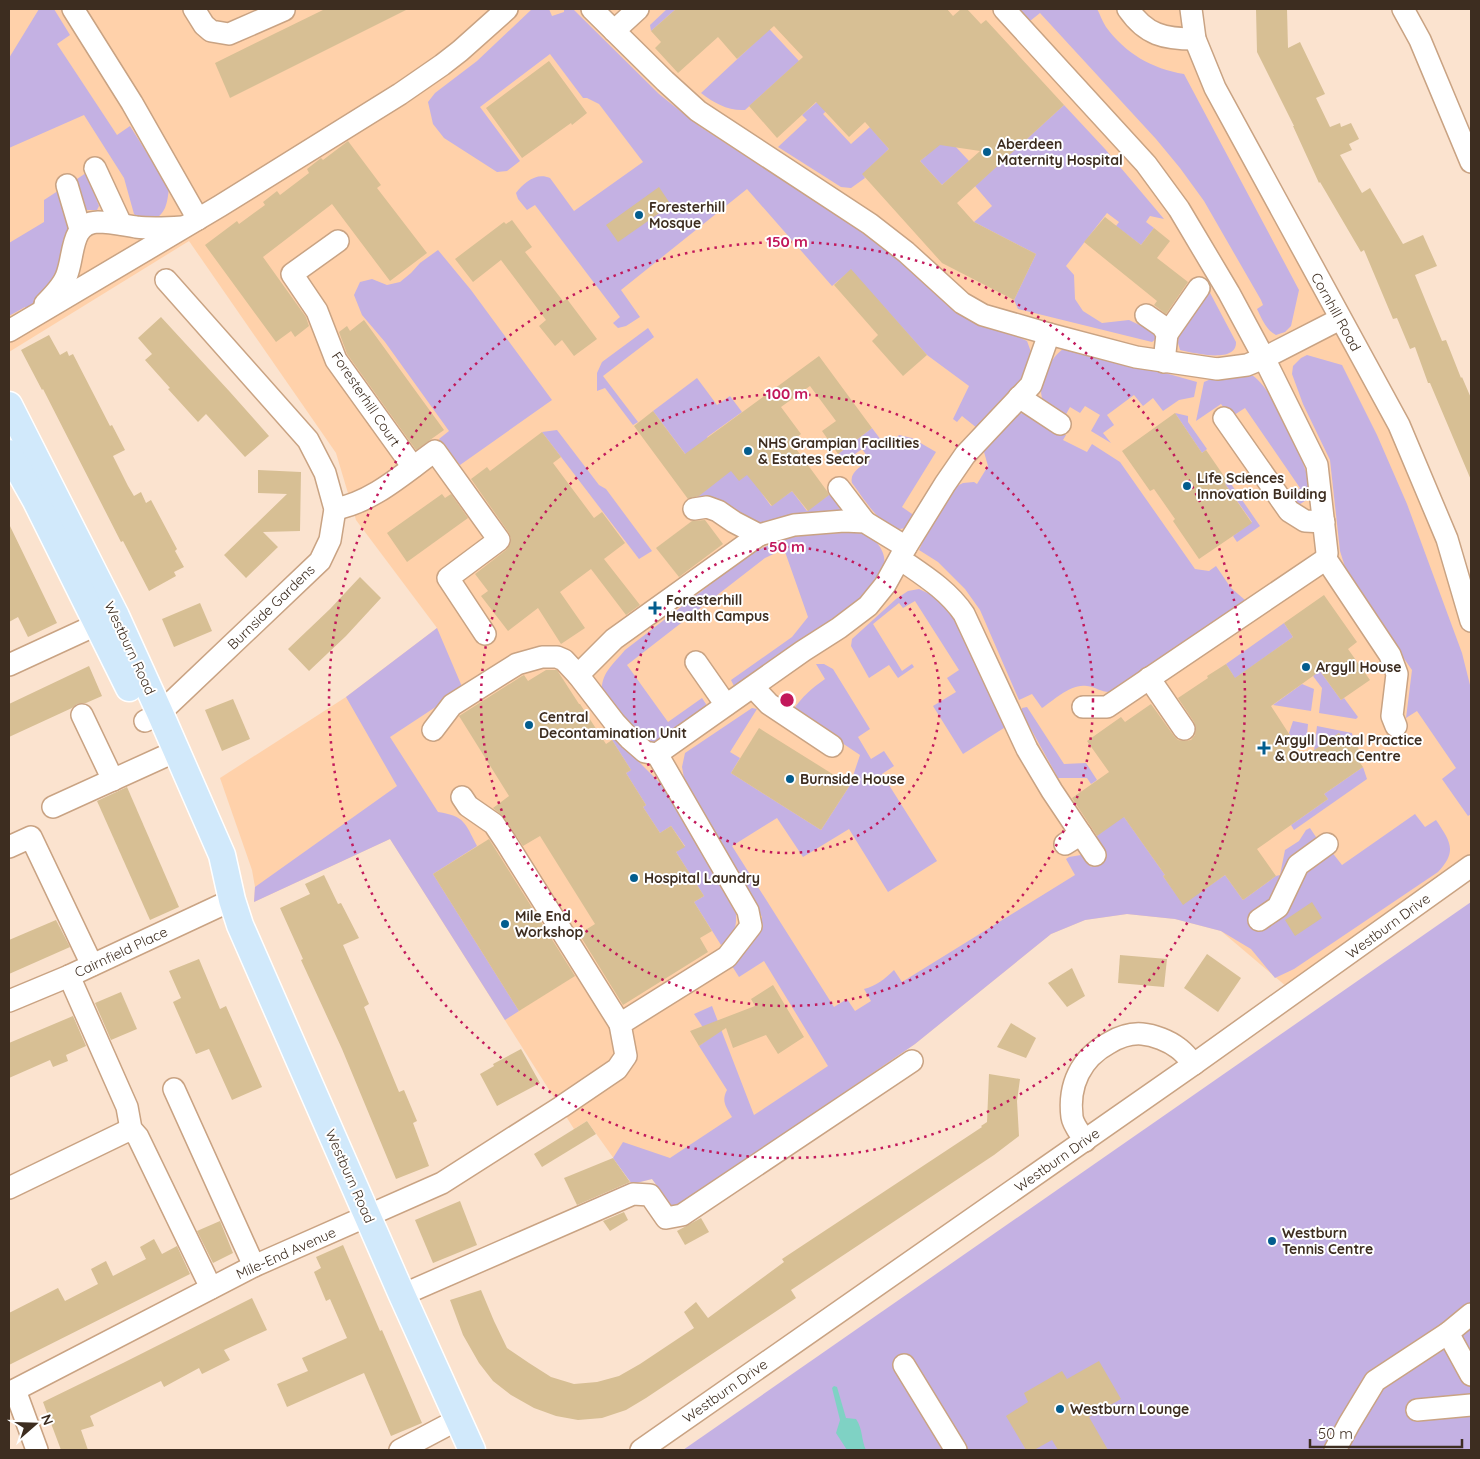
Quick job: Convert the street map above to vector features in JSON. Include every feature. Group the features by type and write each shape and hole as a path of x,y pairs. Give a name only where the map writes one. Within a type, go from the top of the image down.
{"main road":[{"name":"Westburn Road","path":"9,405 107,620 222,855 232,900 240,925 457,1420 472,1450"},
{"name":"Westburn Road","path":"9,453 107,620"},
{"name":"Westburn Road","path":"153,717 163,757 232,900"}],"street":[{"path":"73,9 132,103 192,223"},
{"path":"194,9 211,32 228,34 284,10"},
{"path":"9,331 192,223 400,94 460,51 507,9"},
{"path":"592,9 698,111 870,224 906,252 962,303 983,314 1048,334 1136,357 1217,369 1247,365 1340,319"},
{"path":"614,31 638,9"},
{"path":"1004,9 1146,164 1179,209 1229,293 1264,358 1317,465 1308,523"},
{"path":"1128,9 1136,21 1162,37 1195,39"},
{"name":"Cornhill Road","path":"1192,9 1195,39 1215,88 1399,425 1447,539 1471,621"},
{"path":"1403,9 1420,40 1471,162"},
{"path":"95,168 112,224 110,224 116,229 123,244 122,253 116,268"},
{"path":"67,185 80,229"},
{"path":"29,319 54,296 66,278 76,237 80,229 88,224 112,224 148,228 192,223"},
{"name":"Foresterhill Court","path":"338,241 292,274 317,311 336,360 413,467"},
{"name":"Burnside Gardens","path":"153,717 320,561 330,540 335,509 325,473 308,440 166,280"},
{"path":"1164,362 1167,334 1199,288"},
{"path":"1146,315 1162,326 1167,334"},
{"path":"433,730 452,705 517,664 542,656 557,657 564,660 578,675 615,723 630,739 645,752 657,754 868,606 885,585 944,484 965,455 1031,385 1048,334"},
{"path":"1019,398 1060,424"},
{"path":"1224,418 1289,511 1308,523 1327,553 1326,559 1390,655 1396,674 1392,716 1396,726"},
{"path":"335,509 346,507 376,494 435,451 499,540 448,578 485,634"},
{"path":"839,488 865,522 903,553 956,601 964,614 1027,749 1052,791 1073,839 1095,855"},
{"path":"694,509 707,507 718,511 759,535"},
{"path":"578,675 614,639 759,535 794,525 844,521 865,522"},
{"path":"1082,707 1107,706 1326,559"},
{"path":"9,666 107,620"},
{"path":"696,662 726,705"},
{"path":"1150,678 1184,730"},
{"path":"753,687 769,704 832,746"},
{"path":"82,715 114,780"},
{"path":"462,797 468,806 494,824 620,1024 727,957 751,926 748,911 657,754"},
{"path":"54,807 163,757"},
{"path":"9,847 31,837 92,965"},
{"path":"1259,920 1278,907 1298,865 1326,844"},
{"name":"Westburn Drive","path":"641,1450 1085,1141 1471,866"},
{"name":"Cairnfield Place","path":"9,1002 232,900"},
{"path":"69,976 127,1107 131,1129 138,1137 211,1288"},
{"name":"Mile-End Avenue","path":"12,1392 254,1266 442,1182 561,1107 617,1069 626,1056 620,1024"},
{"path":"1085,1141 1072,1119 1072,1090 1085,1061 1098,1049 1130,1034 1141,1034 1159,1039 1179,1048 1194,1064"},
{"path":"402,1295 633,1194 650,1195 666,1218 682,1216 912,1061"},
{"path":"174,1089 254,1266"},
{"path":"9,1188 131,1129"},
{"path":"1335,1450 1375,1381 1448,1333 1471,1314"},
{"path":"1448,1333 1471,1375"},
{"path":"904,1366 956,1450"},
{"path":"12,1392 37,1450"},
{"path":"1417,1410 1471,1406"},
{"path":"400,1450 457,1420"}],"shaded area":[{"name":"Foresterhill Health Campus","path":"9,9 1191,9 1195,39 1447,539 1471,621 1471,866 1294,993 1221,931 1175,919 1127,914 1085,920 1051,934 915,1044 674,1209 652,1179 632,1184 587,1121 574,1129 390,839 254,902 255,887 252,870 220,778 346,697 437,628 356,520 336,453 189,241 9,352"},
{"path":"39,9 54,9 70,35 57,44 117,135 130,126 169,188 163,212 150,222 141,220 134,214 124,178 84,115 9,148 9,58"},
{"path":"532,9 549,9 552,16 564,12 564,9 573,9 659,94 699,126 866,234 898,258 939,297 961,314 1027,341 1031,352 1028,373 977,428 962,416 957,422 953,419 969,386 927,355 851,270 832,286 747,189 621,290 640,317 626,326 618,328 613,323 620,317 535,205 527,210 518,199 516,193 531,179 545,176 550,178 574,211 643,162 599,104 583,98 550,54 480,107 520,161 507,171 497,172 444,138 433,124 428,102 435,93 477,61"},
{"path":"667,9 676,9 651,31 650,25"},
{"path":"750,9 772,9 760,19 799,61 745,110 727,108 701,93 762,36 743,14"},
{"path":"1012,9 1097,9 1113,36 1131,52 1150,64 1184,74 1299,290 1291,326 1285,332 1276,335 1265,324 1257,309 1263,305 1261,300 1204,201 1156,139 1040,13 1025,25"},
{"path":"824,96 841,97 823,114 851,144 870,127 889,149 863,174 865,178 851,188 841,187 778,147 807,120 802,115"},
{"path":"1064,105 1105,149 1164,219 1150,216 1146,222 1154,228 1141,245 1116,226 1119,222 1107,213 1066,266 1074,275 1075,299 1083,311 1102,323 1129,320 1152,331 1157,338 1152,342 1018,309 1014,300 1036,254 974,222 992,206 975,186"},
{"path":"913,140 954,145 969,161 942,185 920,161 926,156"},
{"path":"86,173 99,206 97,210 87,210 79,203 71,183"},
{"path":"64,187 69,227 58,278 28,312 25,307 9,316 9,243 44,222 44,200"},
{"path":"438,250 471,290 552,400 460,465 439,439 449,431 385,342 362,315 354,295 360,282 372,279 387,285 400,282 420,263"},
{"path":"1208,289 1236,342 1234,349 1230,353 1204,355 1180,350 1178,343 1179,333"},
{"path":"648,328 654,337 603,376 638,422 633,425 605,388 597,391 597,373 602,362"},
{"path":"1063,349 1084,350 1197,382 1194,397 1179,400 1163,411 1153,398 1143,406 1134,395 1107,415 1114,425 1103,433 1111,443 1091,431 1100,415 1085,406 1080,413 1070,407 1064,418 1050,408 1043,400 1041,387 1045,372 1053,359"},
{"path":"1307,355 1342,365 1377,435 1407,504 1462,653 1471,689 1471,814 1468,816 1442,779 1456,768 1417,711 1406,718 1412,670 1349,580 1340,551 1330,460 1303,404 1292,374 1293,366"},
{"path":"1250,374 1269,394 1279,410 1289,429 1310,483 1313,496 1297,506 1290,495 1300,488 1245,408 1231,417 1221,404 1196,421 1204,382 1211,379"},
{"path":"697,378 717,405 730,396 742,412 707,437 720,455 698,471 653,411"},
{"path":"1019,413 1032,415 1044,421 1066,435 1063,440 1087,452 1092,444 1120,462 1195,569 1209,571 1216,566 1231,588 1245,600 1110,692 1087,686 1075,687 1042,708 1032,694 1019,700 980,610 965,589 938,562 919,550 931,524 953,488 963,483 974,482 977,484 988,466 984,452 986,445"},
{"path":"1175,413 1188,416 1188,422 1207,449 1202,453"},
{"path":"872,428 887,448 899,435 912,438 936,452 902,507 915,516 907,528 899,529 885,523 872,511 852,483 854,472 870,460 862,449 844,462 838,454"},
{"path":"557,430 599,485 606,489 652,551 639,559 542,432"},
{"path":"769,458 782,475 761,492 771,506 792,491 807,511 830,494 842,512 759,525 690,502 710,487 705,479"},
{"path":"1229,481 1260,526 1237,542 1233,536 1252,522 1225,484"},
{"path":"863,533 876,542 884,555 884,566 877,579 844,613 742,687 734,686 731,680 792,637 808,617 784,549 765,558 627,665 668,722 702,698 706,704 705,710 663,742 648,744 602,694 605,675 625,650 750,554 776,542 795,537"},
{"path":"919,589 934,596 950,608 1007,726 963,754 933,706 956,692 947,678 959,670 915,601 903,608 899,603 873,624 902,671 912,664 914,667 898,678 889,665 869,678 851,646 852,639 896,599 908,591"},
{"path":"1284,623 1293,637 1223,687 1221,684 1233,675 1226,664"},
{"path":"437,628 463,689 390,737 438,812 459,818 467,826 477,846 433,874 519,1011 505,1020 390,839 254,902 255,887 397,786 346,697"},
{"path":"816,664 824,664 833,669 870,729 858,737 871,759 884,751 894,766 882,774 937,861 888,892 849,829 803,857 777,818 732,846 834,1007 847,999 855,1011 871,1001 864,989 880,982 894,970 902,982 1075,875 1066,859 1069,857 1081,855 1091,867 1107,856 1094,838 1122,814 1183,904 1225,875 1243,900 1280,875 1285,850 1299,841 1306,830 1310,828 1320,843 1302,872 1331,851 1342,865 1415,814 1425,827 1436,820 1448,840 1450,852 1444,865 1438,872 1294,969 1275,978 1251,949 1221,931 1175,919 1127,914 1085,920 1051,934 915,1044 674,1209 652,1179 632,1184 613,1158 623,1142 670,1158 732,1117 724,1101 727,1090 699,1046 710,1038 694,1014 712,1006 754,1115 828,1066 764,961 739,977 732,966 754,941 762,917 684,778 682,767 685,753 752,708 757,709 730,752 740,758 731,773 821,830 850,785 860,755 793,710 808,693 825,679"},
{"path":"1320,671 1341,700 1344,698 1358,717 1356,719 1319,713 1322,688 1313,676"},
{"path":"1302,684 1314,689 1311,711 1273,705"},
{"path":"1027,707 1064,764 1086,763 1097,780 1091,784 1087,778 1058,778 1022,713 1022,708"},
{"path":"1293,721 1308,724 1306,746 1300,750 1289,733"},
{"path":"1317,726 1352,733 1353,737 1346,743 1339,733 1314,751"},
{"path":"616,739 664,787 736,914 736,924 733,932 729,939 721,945 694,902 704,896 676,852 685,846 671,826 660,833 643,807 646,805 626,773 631,770 612,740"},
{"path":"1363,767 1367,779 1294,830 1291,825 1328,799 1324,794"},
{"path":"1471,902 1471,1450 683,1450"}],"water":[{"path":"834,1386 837,1387 846,1418 856,1419 858,1423 866,1450 847,1450 836,1433 840,1420 832,1388"}],"building":[{"path":"325,9 408,9 230,98 215,63"},
{"name":"Aberdeen Maternity Hospital","path":"676,9 947,9 953,16 961,9 967,9 981,24 986,20 1064,105 957,203 974,222 1036,254 1014,300 942,263 862,174 889,149 865,122 849,137 816,102 777,138 749,106 803,57 774,26 737,59 718,37 678,73 655,48 661,42 651,31","holes":["940,145 980,151 942,185 920,161"]},
{"path":"1256,9 1287,9 1288,48 1300,42 1325,94 1316,98 1330,127 1340,123 1341,127 1351,123 1359,139 1349,144 1352,150 1340,155 1362,193 1370,188 1403,244 1423,235 1437,266 1415,275 1442,341 1446,340 1471,398 1471,480 1430,383 1428,383 1415,347 1410,349 1397,318 1393,319 1364,250 1361,252 1319,183 1294,126 1257,52"},
{"path":"549,61 587,113 522,158 486,108"},
{"path":"348,141 381,185 377,188 427,253 390,281 332,204 263,257 306,317 309,326 295,337 291,331 276,342 205,245 237,221 239,224 265,205 263,202 277,191 280,195 309,173 307,169 321,158 323,160"},
{"name":"Foresterhill Mosque","path":"659,187 671,205 618,242 606,225"},
{"path":"1105,217 1141,245 1154,228 1170,241 1157,258 1188,282 1166,314 1154,305 1157,301 1084,242"},
{"path":"512,220 532,247 525,252 563,301 567,299 597,339 574,356 562,340 555,346 539,326 546,320 501,260 473,282 455,259 504,222 506,224"},
{"path":"851,269 927,355 903,376 872,341 878,335 834,285"},
{"path":"161,317 269,436 245,457 206,414 198,422 145,360 152,354 138,338"},
{"path":"364,320 444,430 416,450 347,354 339,332 347,326 350,331"},
{"path":"49,335 60,355 67,351 69,356 73,354 110,426 112,425 125,450 113,456 128,486 134,496 141,492 146,503 151,500 177,549 175,551 184,567 174,572 176,576 149,591 123,541 121,542 21,350"},
{"path":"819,356 872,428 838,454 822,431 836,421 810,386 781,407 801,434 791,442 829,495 808,511 792,491 772,506 747,475 739,481 731,471 699,496 688,499 634,426 653,411 685,454"},
{"name":"Life Sciences Innovation Building","path":"1175,413 1202,453 1206,450 1228,482 1225,484 1252,523 1199,559 1154,489 1150,491 1122,451"},
{"path":"542,432 561,457 553,463 594,518 602,512 625,543 604,559 640,605 626,615 591,569 560,592 585,628 561,644 538,608 508,631 481,596 488,591 475,574 506,550 510,545 511,539 509,533 471,479 487,467 490,471"},
{"path":"258,470 301,472 300,531 263,532 278,547 246,578 224,555 287,494 258,493"},
{"path":"442,494 445,498 451,494 468,518 407,562 387,533"},
{"path":"705,520 723,544 679,577 656,548 692,521"},
{"path":"9,524 57,623 28,637 18,617 9,622"},
{"path":"360,577 381,598 346,636 309,671 288,649"},
{"path":"1324,595 1357,642 1348,649 1370,680 1341,700 1320,671 1271,706 1304,757 1339,733 1346,743 1353,737 1362,756 1358,760 1363,767 1324,794 1328,799 1257,849 1276,876 1243,900 1225,875 1183,905 1163,876 1165,875 1124,817 1097,836 1072,798 1109,772 1087,741 1121,717 1125,722 1151,704 1178,740 1191,740 1195,735 1196,728 1178,698 1226,664 1235,678 1293,637 1284,623"},
{"path":"200,603 212,631 174,647 162,619"},
{"path":"89,666 102,696 86,703 77,704 9,737 9,704"},
{"name":"Hospital Laundry","path":"546,670 557,670 606,744 612,740 631,770 626,773 646,805 643,807 660,833 671,826 685,847 676,852 704,896 694,902 712,931 700,938 708,952 623,1005 579,934 595,924 540,836 523,846 504,817 493,808 509,796 459,716 522,676 524,675 528,681"},
{"path":"233,699 250,739 222,751 205,710"},
{"name":"Burnside House","path":"759,728 850,785 821,830 731,773"},
{"path":"127,787 179,907 150,920 97,801"},
{"name":"Mile End Workshop","path":"489,839 575,976 519,1011 433,874"},
{"path":"324,875 338,904 341,903 359,938 343,945 369,1004 364,1007 399,1092 404,1090 417,1121 413,1123 429,1166 396,1179 342,1049 301,960 303,959 280,908 310,894 305,884"},
{"path":"1312,902 1322,918 1295,936 1285,920"},
{"path":"56,920 70,947 9,974 9,940"},
{"path":"1207,954 1241,978 1218,1012 1184,988"},
{"path":"1120,955 1167,959 1164,987 1118,983"},
{"path":"199,959 220,1009 226,1006 262,1087 232,1100 209,1049 196,1054 173,1002 181,998 169,971"},
{"path":"1072,968 1085,996 1067,1007 1048,983"},
{"path":"773,985 804,1037 778,1054 766,1035 733,1048 726,1028 699,1046 690,1031 755,1006 751,999"},
{"path":"121,992 137,1029 111,1040 95,1003"},
{"path":"73,1016 86,1046 66,1055 68,1061 53,1067 50,1060 9,1078 9,1043"},
{"path":"1011,1023 1036,1038 1026,1058 997,1047"},
{"path":"521,1049 540,1083 497,1106 480,1074 494,1066 493,1064"},
{"path":"989,1074 1020,1079 1017,1101 1019,1136 994,1155 791,1290 796,1298 626,1410 602,1418 578,1420 556,1416 534,1408 511,1395 493,1381 479,1363 463,1335 450,1300 481,1290 507,1348 551,1377 574,1384 597,1382 619,1376 694,1328 684,1312 696,1302 708,1318 784,1262 782,1259 982,1127 987,1122"},
{"path":"587,1121 596,1134 542,1167 534,1154"},
{"path":"613,1158 630,1182 577,1205 564,1178"},
{"path":"460,1201 477,1245 433,1263 415,1220"},
{"path":"624,1212 628,1220 610,1231 603,1221"},
{"path":"701,1218 709,1232 685,1245 677,1231"},
{"path":"220,1221 233,1253 213,1263 197,1231"},
{"path":"154,1239 162,1254 177,1246 190,1274 9,1365 9,1313 58,1288 65,1301 98,1284 91,1269 106,1261 113,1276 146,1259 140,1247"},
{"path":"343,1245 422,1423 391,1436 364,1373 287,1407 277,1384 308,1371 302,1358 347,1338 330,1299 326,1301 314,1272 321,1268 316,1257"},
{"path":"252,1298 267,1330 224,1350 230,1360 202,1374 199,1368 164,1387 161,1381 90,1416 94,1426 81,1430 88,1450 61,1450 43,1402"},
{"name":"Westburn Lounge","path":"1099,1361 1121,1399 1089,1417 1108,1450 1058,1450 1052,1440 1034,1450 1026,1450 1006,1416 1028,1402 1024,1393 1062,1371 1067,1379"}],"place":[{"name":"Aberdeen Maternity Hospital","path":"987,152"},
{"name":"Foresterhill Mosque","path":"639,215"},
{"name":"NHS Grampian Facilities & Estates Sector","path":"748,451"},
{"name":"Life Sciences Innovation Building","path":"1187,486"},
{"name":"Foresterhill Health Campus","path":"655,608"},
{"name":"Argyll House","path":"1306,667"},
{"name":"Central Decontamination Unit","path":"529,725"},
{"name":"Argyll Dental Practice & Outreach Centre","path":"1264,748"},
{"name":"Burnside House","path":"790,779"},
{"name":"Hospital Laundry","path":"634,878"},
{"name":"Mile End Workshop","path":"505,924"},
{"name":"Westburn Tennis Centre","path":"1272,1241"},
{"name":"Westburn Lounge","path":"1060,1409"}]}
